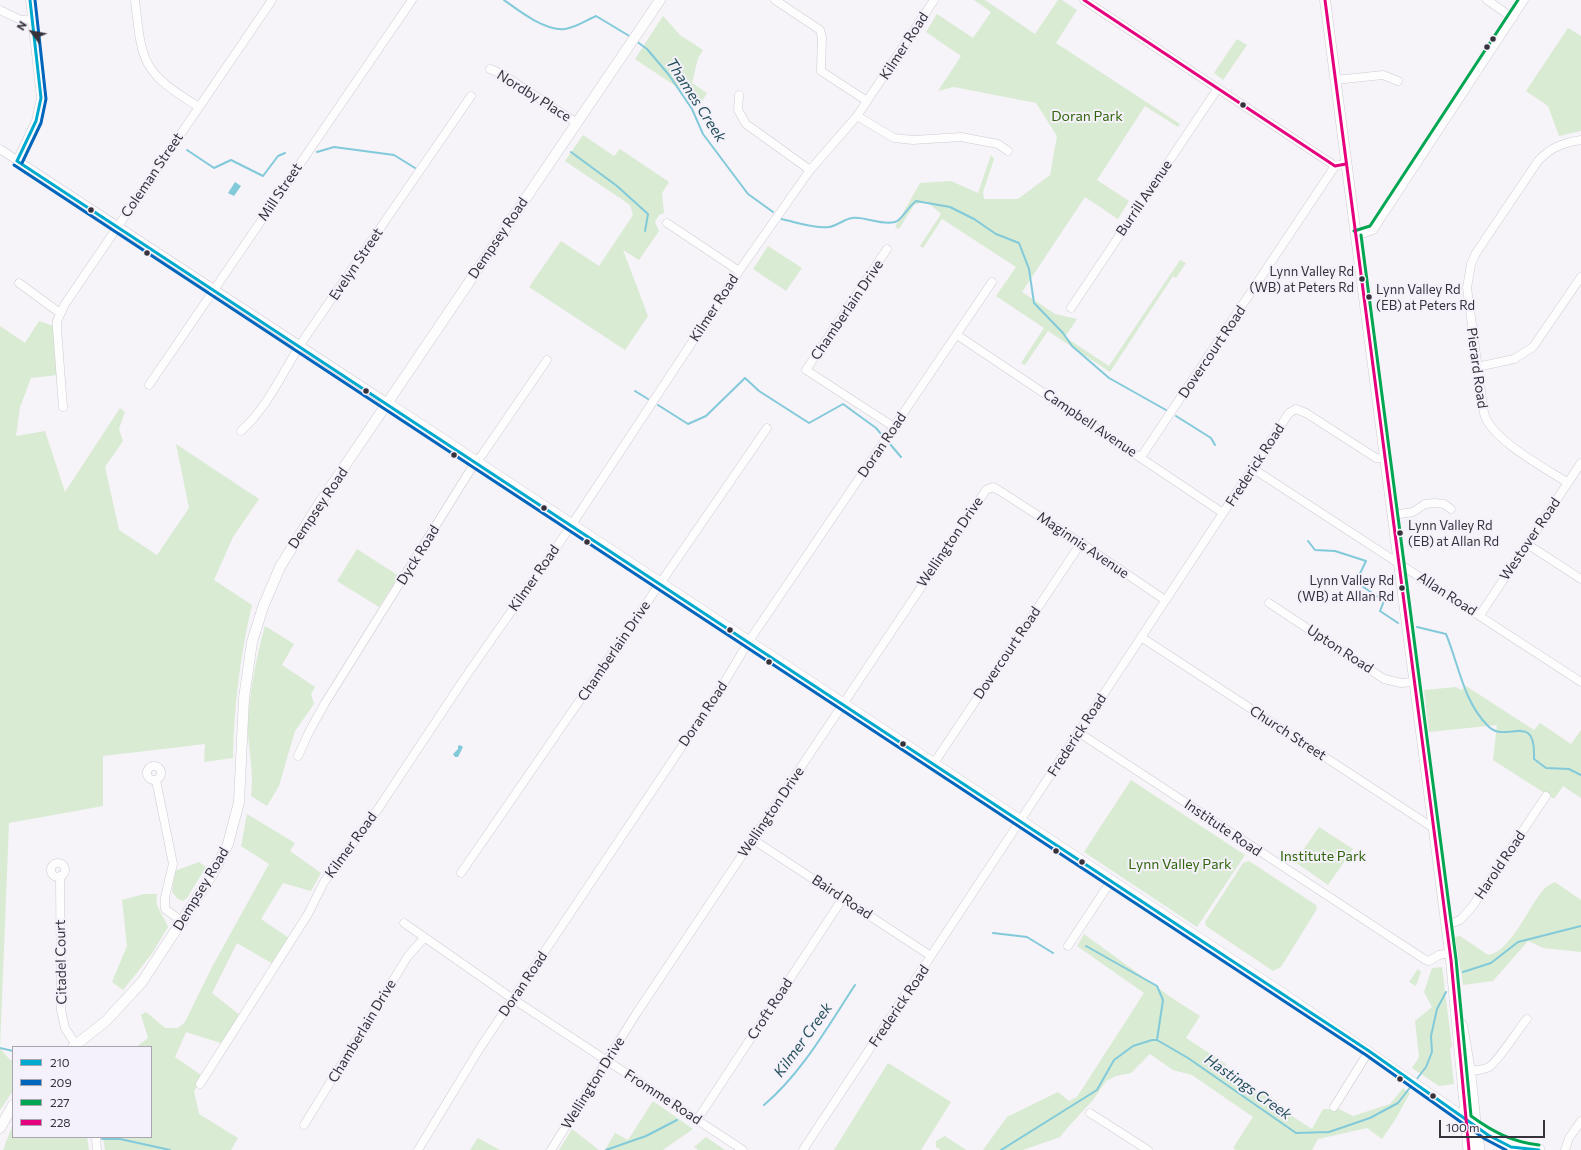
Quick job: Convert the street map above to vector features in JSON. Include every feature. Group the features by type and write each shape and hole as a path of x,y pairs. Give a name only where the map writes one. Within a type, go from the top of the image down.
{"main road":[{"path":"1466,1119 1511,1147"},
{"path":"1466,1119 1469,1150"},
{"path":"1476,1126 1479,1150"},
{"path":"1495,1150 1504,1146 1539,1150"}],"street":[{"path":"17,160 36,121 41,98 30,0"},
{"path":"135,0 141,46 151,71 164,84 199,107"},
{"name":"Coleman Street","path":"63,407 57,329 60,313 272,0"},
{"name":"Mill Street","path":"149,385 412,0"},
{"name":"Dempsey Road","path":"75,1046 106,1021 133,993 153,967 183,922 220,860 231,835 237,814 246,675 252,642 263,607 280,567 291,547 660,0"},
{"path":"775,0 820,30 822,37 822,71 867,101"},
{"name":"Kilmer Road","path":"200,1084 308,914 324,882 378,809 466,676 571,526 739,271 810,170 857,116 934,0"},
{"path":"1084,0 1335,166 1346,164"},
{"path":"1325,0 1435,829 1457,1010 1457,1032 1476,1126"},
{"path":"1487,0 1513,18"},
{"path":"1356,236 1372,230 1524,0"},
{"path":"0,10 21,20 32,19"},
{"name":"Nordby Place","path":"490,69 502,74 577,123"},
{"path":"1335,80 1383,75 1398,81"},
{"name":"Burrill Avenue","path":"1071,308 1218,88"},
{"path":"739,95 738,110 746,124 810,170"},
{"name":"Evelyn Street","path":"241,431 250,424 264,404 300,346 470,96"},
{"path":"857,116 894,138 913,140 961,137 998,144 1008,151"},
{"name":"Pierard Road","path":"1568,483 1492,431 1488,424 1484,412 1467,302 1468,276 1476,253 1538,160 1547,151 1558,145 1581,140"},
{"path":"0,149 213,290 388,403 571,526 661,583 934,763 1369,1051 1466,1119"},
{"name":"Dovercourt Road","path":"1141,457 1335,166"},
{"path":"667,223 739,271"},
{"name":"Chamberlain Drive","path":"887,249 806,370 894,427"},
{"path":"1477,367 1514,359 1533,347 1581,276"},
{"name":"Doran Road","path":"418,1150 480,1048 641,805 719,691 749,641 992,282"},
{"path":"19,284 60,313"},
{"name":"Campbell Avenue","path":"957,335 1223,513"},
{"name":"Dyck Road","path":"298,756 325,703 476,462 482,456 547,360"},
{"name":"Frederick Road","path":"803,1150 1289,413 1296,410 1306,413 1376,458 1385,458"},
{"name":"Chamberlain Drive","path":"461,873 767,428"},
{"name":"Westover Road","path":"1480,615 1581,464"},
{"name":"Allan Road","path":"1252,468 1581,682"},
{"name":"Wellington Drive","path":"551,1150 607,1060 722,887 752,839 981,495 992,487 1000,491"},
{"name":"Maginnis Avenue","path":"1000,491 1166,600"},
{"path":"1393,515 1413,512 1424,504 1444,504 1451,509"},
{"name":"Dovercourt Road","path":"934,763 1081,543"},
{"path":"1527,544 1581,579"},
{"name":"Upton Road","path":"1269,603 1384,679 1401,683 1415,682"},
{"name":"Church Street","path":"1141,637 1435,829"},
{"name":"Institute Road","path":"1078,732 1424,959 1429,961 1439,955 1450,953"},
{"path":"156,780 173,864 165,897 165,909 183,922"},
{"name":"Harold Road","path":"1447,925 1460,920 1472,907 1546,796"},
{"name":"Baird Road","path":"752,839 931,956"},
{"name":"Citadel Court","path":"60,876 62,1010 65,1028 75,1046"},
{"path":"1068,946 1112,881"},
{"name":"Croft Road","path":"697,1120 843,898"},
{"name":"Fromme Road","path":"404,924 513,999 744,1150"},
{"name":"Chamberlain Drive","path":"304,1126 408,956 424,938"},
{"path":"1466,1072 1486,1068 1494,1064 1527,1018"},
{"path":"1334,1107 1369,1051"},
{"path":"1466,1072 1466,1119"},
{"path":"0,1128 12,1106"},
{"path":"1090,1113 1148,1150"},
{"path":"1565,1150 1569,1138 1581,1120"},
{"path":"96,1138 97,1150"}],"green space":[{"name":"Doran Park","path":"974,0 985,0 1035,34 1058,0 1062,0 1077,10 1056,43 1180,124 1178,127 1145,106 1097,180 1129,201 1118,219 1085,197 1022,292 1055,314 1077,319 1065,337 1109,366 1180,260 1186,263 1176,278 1173,276 1110,372 1048,331 1025,365 1021,363 1044,328 996,296 1016,267 942,219 923,248 920,246 941,214 926,201 914,205 899,229 895,227 920,183 951,181 978,193 991,155 994,159 983,192 984,199 1018,199 1050,175 1057,136 1036,103 954,87 938,91 961,56 926,32 937,14 973,38 991,12"},
{"path":"663,16 680,35 703,50 698,58 692,83 707,93 701,103 635,59"},
{"path":"1568,28 1581,36 1581,131 1559,136 1548,106 1526,91"},
{"path":"1237,39 1247,45 1223,80 1214,73"},
{"path":"583,135 614,156 620,149 669,182 662,193 664,213 659,215 655,222 659,231 639,260 623,250 648,316 625,350 529,287 561,241 599,266 633,215 630,205 565,161"},
{"path":"768,246 802,268 786,291 753,269"},
{"path":"39,321 53,326 57,375 31,378 20,407 16,436 45,431 65,492 120,408 125,412 119,429 123,441 105,467 119,530 157,555 189,508 176,444 259,499 233,537 214,580 252,605 238,681 233,758 204,762 205,744 103,756 103,806 9,823 0,1048 0,326 25,343"},
{"path":"357,549 399,576 379,607 337,581"},
{"path":"265,626 294,644 282,665 315,687 311,694 314,704 295,731 279,786 267,806 251,796 252,772 248,732 249,706 253,679"},
{"path":"1466,686 1534,730 1540,723 1571,744 1581,730 1581,798 1563,786 1554,799 1493,760 1497,725 1429,732 1424,690 1456,687 1461,690"},
{"name":"Lynn Valley Park","path":"1131,780 1245,855 1197,927 1084,852"},
{"path":"247,814 295,843 290,851 321,873 311,891 283,883 261,919 289,938 273,964 237,943 212,993 241,1016 224,1044 186,1032 175,1057 204,1077 194,1091 199,1114 238,1138 231,1150 105,1150 103,1138 152,1138 152,1046 137,1046 148,1038 141,1015 146,1012 165,1028 178,1028 185,1022 212,967 269,864 241,846"},
{"name":"Institute Park","path":"1319,827 1353,849 1328,885 1295,862"},
{"path":"1249,861 1316,905 1317,909 1281,967 1273,971 1206,926 1205,922 1243,863"},
{"path":"199,862 206,867 187,898 183,901 178,899 172,892 175,871"},
{"path":"1555,882 1581,900 1581,952 1543,948 1528,941 1493,981 1463,985 1455,937 1460,936 1488,955 1496,952 1512,937 1538,896 1544,889"},
{"path":"144,894 157,894 156,899 158,907 168,927 151,955 123,990 112,982 127,946 122,900"},
{"path":"1084,934 1169,996 1200,1016 1186,1038 1226,1064 1223,1070 1264,1096 1266,1094 1277,1101 1284,1111 1312,1129 1323,1109 1339,1109 1353,1116 1390,1104 1403,1088 1410,1093 1395,1120 1382,1139 1367,1128 1318,1139 1312,1150 1236,1150 1233,1148 1253,1117 1192,1075 1173,1070 1150,1054 1131,1073 1116,1076 1106,1081 1093,1100 1060,1137 1023,1150 983,1150 1007,1117 1058,1092 1069,1101 1077,1097 1144,993 1077,946"},
{"path":"1442,967 1452,1047 1450,1048 1454,1084 1439,1086 1412,1068 1419,1057 1415,1021 1432,1007 1424,992 1432,968"},
{"path":"1418,969 1421,972 1416,986 1409,982"},
{"path":"0,1048 10,1060 12,1060 12,1092 0,1110"},
{"path":"888,1063 951,1102 921,1150 834,1150"},
{"path":"653,1101 693,1129 663,1150 605,1150 615,1133 628,1140"},
{"path":"12,1127 12,1138 87,1138 89,1150 3,1150"},
{"path":"572,1129 599,1150 559,1150"},
{"path":"945,1136 966,1150 941,1150 936,1147 936,1141"},
{"path":"706,1137 725,1150 698,1150 694,1147"},
{"path":"478,1138 500,1150 470,1150"}],"water":[{"path":"235,182 241,186 234,196 228,193"},
{"path":"460,745 463,747 458,757 455,757 453,754"}],"waterway":[{"name":"Thames Creek","path":"504,0 541,24 549,27 565,29 577,26 596,16 631,37"},
{"name":"Thames Creek","path":"636,41 647,49 669,75 692,109 703,134 748,194 773,212"},
{"path":"317,152 334,147 394,155 415,168"},
{"path":"187,150 214,168 231,160 263,176 278,156 285,153"},
{"path":"571,152 617,186 648,214 645,231"},
{"name":"Thames Creek","path":"781,219 811,226 823,227 832,226 852,218 862,218 890,223 900,219 916,201 950,207 974,219 996,234 1019,243 1029,269 1034,303 1063,333 1072,346 1109,378 1166,410"},
{"path":"658,405 688,424 706,416 745,378 759,391 809,423 843,404 876,428 882,435"},
{"path":"635,391 648,399"},
{"name":"Thames Creek","path":"1176,416 1211,438 1215,445"},
{"path":"890,444 901,457"},
{"name":"Thames Creek","path":"1308,541 1315,550 1335,551 1366,561 1356,582 1384,601 1380,611 1398,623"},
{"name":"Thames Creek","path":"1417,627 1446,634 1467,694 1480,716 1488,726 1495,731 1525,732 1530,735 1533,744 1534,759 1546,768 1569,769 1581,775"},
{"name":"Hastings Creek","path":"1463,972 1491,963 1518,942 1581,926"},
{"name":"Kilmer Creek","path":"993,933 1027,937 1053,953"},
{"name":"Kilmer Creek","path":"1086,946 1157,986 1163,1000 1157,1040"},
{"name":"Kilmer Creek","path":"764,1105 778,1092 802,1064 855,985"},
{"name":"Hastings Creek","path":"1416,1080 1426,1067 1432,1052 1431,1036 1437,1009 1446,992"},
{"name":"Hastings Creek","path":"1001,1150 1097,1090 1114,1060 1133,1046 1152,1040 1157,1040 1188,1058 1296,1133 1329,1132 1370,1118 1398,1103 1412,1085"},
{"path":"0,1048 12,1051"},
{"name":"Kilmer Creek","path":"606,1150 646,1136 677,1120"},
{"name":"Kilmer Creek","path":"102,1139 120,1139 170,1150"}],"transit line":[{"name":"210","path":"17,161 36,121 41,98 30,0"},
{"name":"209","path":"22,163 41,123 46,99 35,0"},
{"name":"228","path":"1084,0 1335,166 1346,164"},
{"name":"228","path":"1325,0 1451,960 1469,1150"},
{"name":"227","path":"1354,231 1370,226 1518,0"},
{"name":"210","path":"17,161 1369,1051 1488,1135 1511,1147 1539,1150"},
{"name":"209","path":"14,165 1366,1055 1485,1139 1506,1150"},
{"name":"227","path":"1361,235 1456,959 1471,1116 1487,1127 1511,1139 1539,1145"}],"place":[{"name":"Lynn Valley Rd (WB) at Peters Rd","path":"1362,279"},
{"name":"Lynn Valley Rd (EB) at Peters Rd","path":"1369,297"},
{"name":"Lynn Valley Rd (EB) at Allan Rd","path":"1400,533"},
{"name":"Lynn Valley Rd (WB) at Allan Rd","path":"1402,588"}]}
